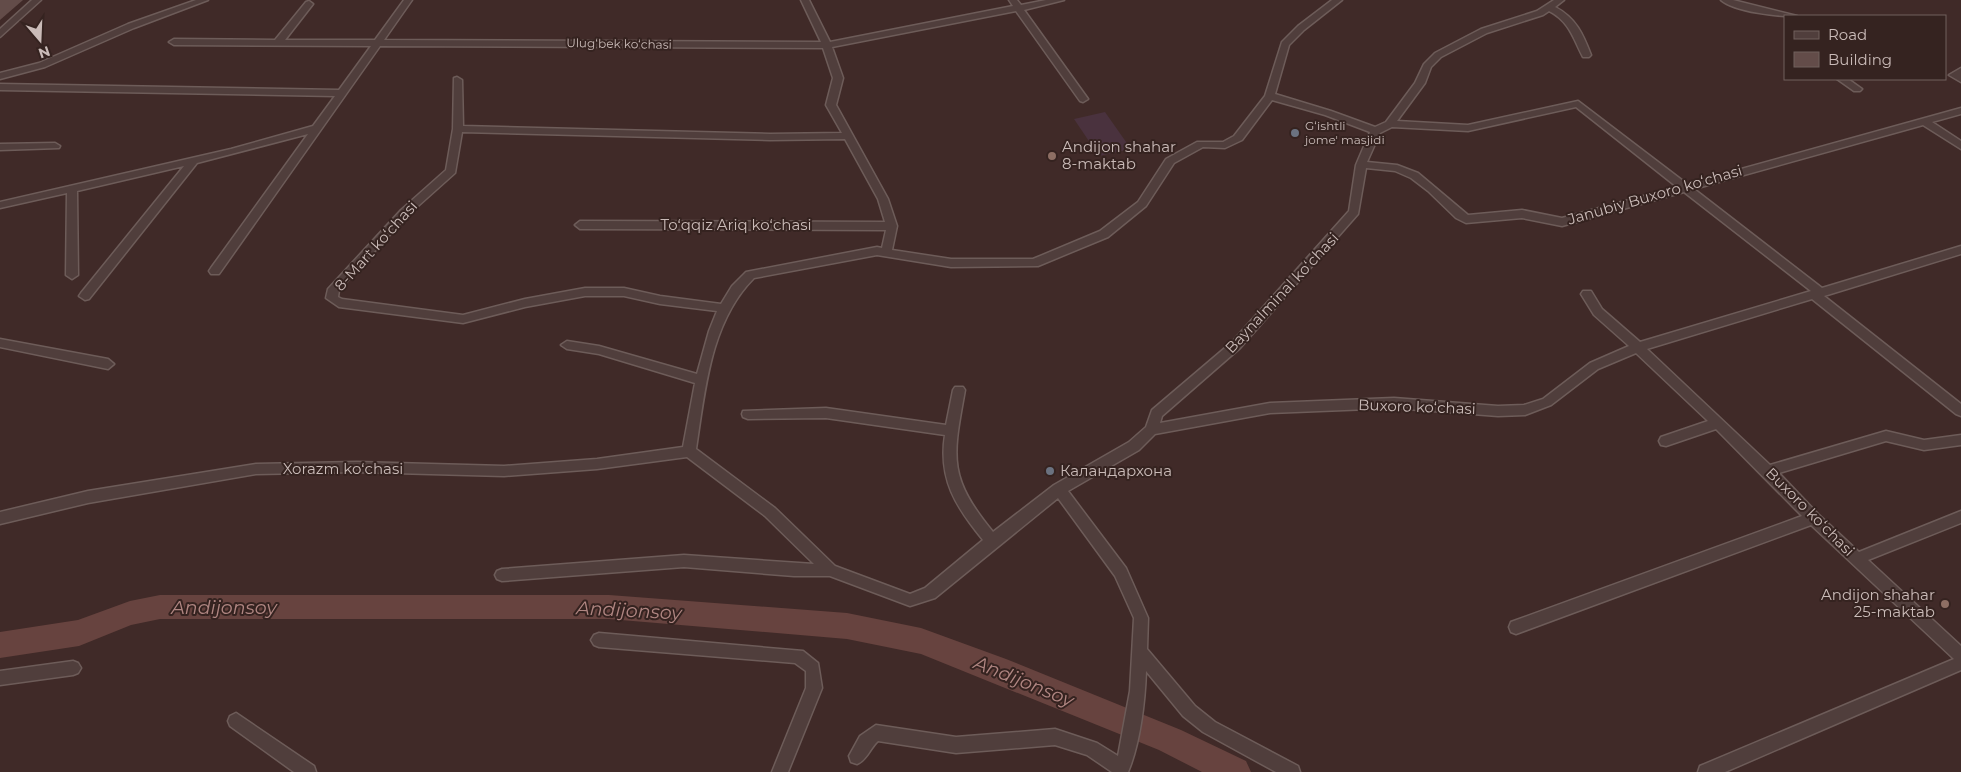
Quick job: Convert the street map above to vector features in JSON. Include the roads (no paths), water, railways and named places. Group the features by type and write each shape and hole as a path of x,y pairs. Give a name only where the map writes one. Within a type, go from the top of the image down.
{"street":[{"path":"0,34 38,0"},
{"path":"0,76 42,65 113,33 204,0"},
{"path":"215,271 408,0"},
{"path":"805,0 827,45 838,78 831,104 883,199 892,226 886,254"},
{"name":"Ulugʻbek koʻchasi","path":"174,42 379,41 827,45 1015,4 1060,0"},
{"path":"830,570 770,512 689,451 701,380 723,308 741,282 759,272 877,251 886,254 951,263 1034,263 1104,234 1142,204 1170,161 1201,144 1225,145 1238,138 1270,96 1285,44 1301,28 1338,0"},
{"path":"1270,96 1328,113 1376,131 1390,124 1420,83 1427,66 1438,54 1484,31 1549,7 1560,0"},
{"path":"1725,0 1739,5 1788,15"},
{"path":"279,41 309,4"},
{"path":"1015,4 1083,99"},
{"path":"1549,7 1571,21 1577,28 1586,54"},
{"path":"1961,71 1954,75 1961,78"},
{"name":"8-Mart koʻchasi","path":"457,80 458,129 451,171 424,193 392,224 334,289 332,298 338,303 463,319 525,303 585,292 624,292 660,300 723,308"},
{"path":"1844,80 1857,89"},
{"path":"0,87 341,93"},
{"path":"1390,124 1468,128 1578,104 1818,294 1961,411"},
{"name":"Janubiy Buxoro koʻchasi","path":"1361,165 1390,165 1406,170 1425,182 1466,219 1522,214 1562,222 1961,111"},
{"path":"1924,121 1961,146"},
{"path":"815,136 841,123"},
{"path":"0,205 193,162 317,128"},
{"path":"458,129 849,136"},
{"name":"Baynalminal koʻchasi","path":"830,570 910,600 930,593 992,540 1059,489 1134,446 1151,430 1157,413 1236,346 1354,212 1361,165 1376,131"},
{"path":"0,147 55,146"},
{"path":"85,296 193,162"},
{"path":"72,190 72,274"},
{"name":"Toʻqqiz Ariq koʻchasi","path":"580,225 892,226"},
{"name":"Buxoro koʻchasi","path":"1151,430 1270,408 1394,403 1498,411 1525,410 1547,402 1594,366 1638,347 1961,250"},
{"path":"1587,294 1598,312 1638,347"},
{"path":"0,342 108,364"},
{"path":"567,345 599,350 701,380"},
{"name":"Buxoro koʻchasi","path":"1638,347 1718,422 1813,518 1961,656"},
{"path":"959,390 950,467 957,493 972,517 992,540"},
{"path":"748,414 826,413 953,431"},
{"path":"1666,441 1718,422"},
{"path":"1768,471 1886,436 1924,445 1961,440"},
{"name":"Xorazm koʻchasi","path":"0,518 88,497 256,469 357,467 504,471 597,464 689,451"},
{"path":"857,756 866,741 876,733 956,745 1055,737 1091,748 1123,765 1138,692 1141,618 1121,572 1059,489"},
{"path":"1856,559 1961,517"},
{"path":"1516,627 1813,518"},
{"path":"502,575 684,561 794,570 830,570"},
{"path":"599,640 798,656 813,668 814,688 780,772"},
{"path":"1141,653 1189,711 1209,726 1292,772"},
{"path":"1706,772 1961,663"},
{"path":"0,678 73,668"},
{"path":"236,721 308,772"}],"waterway":[{"name":"Andijonsoy","path":"0,645 79,633 130,613 160,607 609,607 847,626 921,641 1006,673 1170,740 1235,772"}],"place":[{"name":"Gʻishtli jome' masjidi","path":"1295,133"},
{"name":"Andijon shahar 8-maktab","path":"1052,156"},
{"name":"Каландархона","path":"1050,471"},
{"name":"Andijon shahar 25-maktab","path":"1945,604"}]}
